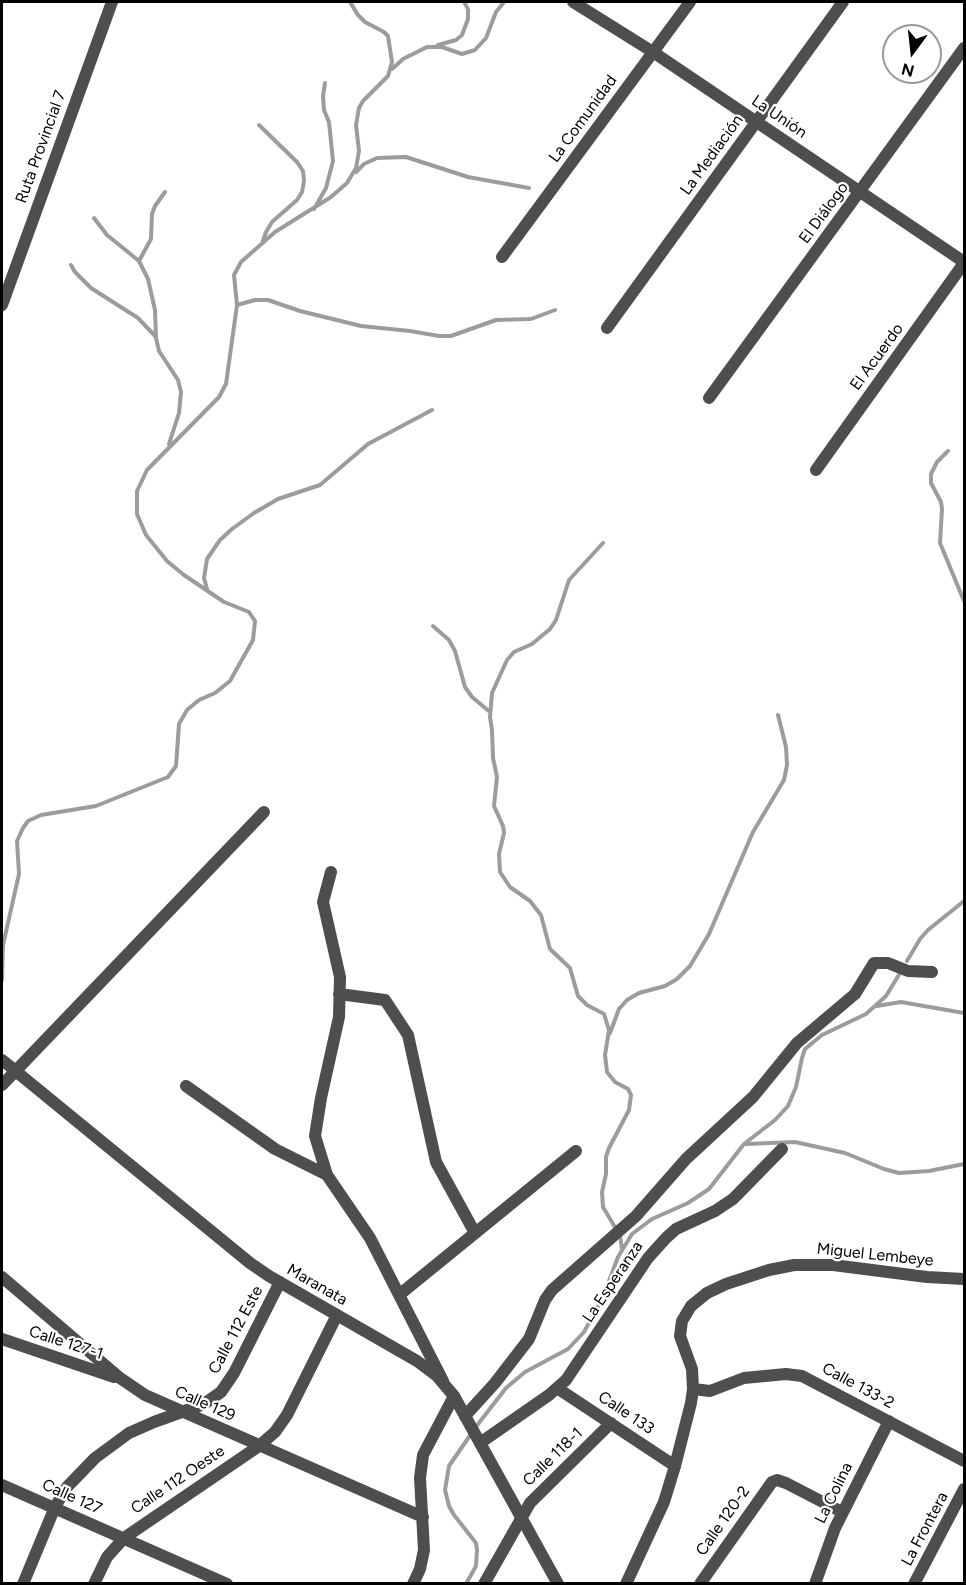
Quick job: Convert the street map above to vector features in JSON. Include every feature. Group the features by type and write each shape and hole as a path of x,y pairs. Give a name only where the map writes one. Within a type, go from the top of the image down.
{"street":[{"name":"Ruta Provincial 7","path":"2,305 112,2"},
{"name":"La Unión","path":"573,2 653,52 964,262"},
{"name":"La Comunidad","path":"502,257 690,2"},
{"name":"La Mediación","path":"607,328 843,2"},
{"name":"El Diálogo","path":"709,398 964,48"},
{"name":"El Acuerdo","path":"816,470 964,262"},
{"path":"2,1085 264,812"},
{"path":"331,872 323,902 340,978 339,1017 315,1136 327,1175 370,1238 444,1382"},
{"path":"465,1416 495,1383 529,1339 545,1300 552,1290 636,1216 686,1159 753,1097 797,1043 855,994 874,963 888,963 908,971 932,972"},
{"path":"339,994 385,1000 408,1035 436,1162 475,1233"},
{"name":"Maranata","path":"2,1060 232,1249 280,1282 417,1361 444,1382 454,1396 558,1584"},
{"path":"186,1086 275,1149 327,1175"},
{"name":"La Esperanza","path":"480,1443 558,1388 573,1370 657,1247 676,1229 715,1211 733,1199 783,1149"},
{"path":"399,1295 576,1151"},
{"name":"Miguel Lembeye","path":"626,1584 664,1502 675,1466 693,1389 692,1369 680,1336 682,1321 691,1306 717,1288 769,1270 807,1264 964,1279"},
{"name":"Calle 129","path":"2,1277 120,1378 145,1395 423,1517"},
{"name":"Calle 112 Este","path":"23,1584 55,1507 72,1482 106,1449 141,1427 212,1398 228,1384 280,1282"},
{"name":"Calle 112 Oeste","path":"94,1584 107,1557 124,1538 259,1446 281,1425 337,1315"},
{"name":"Calle 127-1","path":"2,1339 120,1378"},
{"name":"Calle 133-2","path":"693,1389 710,1391 744,1378 794,1374 810,1379 964,1461"},
{"name":"Calle 133","path":"558,1388 675,1466"},
{"path":"413,1584 420,1569 424,1550 420,1478 423,1455 454,1396"},
{"name":"La Colina","path":"814,1584 828,1542 889,1420"},
{"name":"Calle 118-1","path":"484,1584 533,1499 611,1423"},
{"name":"Calle 120-2","path":"700,1584 768,1485 777,1480 842,1512"},
{"name":"Calle 127","path":"2,1485 227,1584"},
{"name":"La Frontera","path":"914,1584 964,1489"}],"waterway":[{"path":"2,980 3,945 19,874 17,841 28,821 41,815 96,806 168,777 176,766 179,724 187,710 230,681 253,640 255,621 249,612 224,602 184,575 167,561 146,535 137,514 137,491 147,470 219,397 226,384 237,305 234,275 241,262 275,232 331,197 347,183 356,168 359,151 356,125 359,108 388,76 392,62 388,36 365,22 350,2"},
{"path":"438,45 456,40 462,35 468,19 468,9 464,2"},
{"path":"392,69 403,59 427,47 442,47 462,54 475,50 486,38 496,12 504,2"},
{"path":"314,209 326,188 333,161 329,122 324,110 325,83"},
{"path":"259,125 297,162 303,171 304,181 302,192 297,200 272,222 263,241"},
{"path":"356,172 364,164 377,158 406,157 468,177 529,188"},
{"path":"139,261 151,239 152,214 155,206 165,192"},
{"path":"94,218 107,235 139,261 148,279 155,310 159,351 178,380 181,392 179,413 169,444"},
{"path":"71,265 91,288 138,318 156,337"},
{"path":"237,305 255,300 268,300 300,311 361,326 439,336 451,336 496,320 531,319 555,310"},
{"path":"207,589 204,578 207,559 220,540 232,529 278,499 320,485 368,444 432,410"},
{"path":"948,451 937,462 931,474 931,483 941,502 940,543 964,601"},
{"path":"603,543 569,580 556,620 550,629 532,644 514,652 507,660 492,693 490,717 497,777 494,806 504,833 499,854 500,872 510,887 530,901 541,915 550,949 570,968 578,996 587,1005 604,1014 609,1030 605,1055 607,1072 615,1082 628,1089 631,1095 629,1110 606,1157 606,1174 602,1192 603,1207 616,1229"},
{"path":"433,626 449,640 455,651 465,687 472,697 490,712"},
{"path":"610,1033 619,1009 627,1000 639,993 665,986 677,979 690,966 709,934 753,832 784,780 787,765 786,747 778,715"},
{"path":"907,961 928,930 964,901"},
{"path":"475,1428 506,1388 525,1372 568,1349 584,1332 603,1297 618,1257 632,1234 652,1219 688,1203 709,1189 744,1144 775,1120 788,1106 796,1087 805,1049 822,1035 866,1014 886,996 900,973"},
{"path":"877,1006 901,1002 964,1013"},
{"path":"746,1144 795,1142 845,1153 899,1173 929,1171 964,1164"},
{"path":"620,1235 622,1249"},
{"path":"466,1584 476,1566 476,1543 454,1515 445,1490 449,1466 471,1434"}]}
